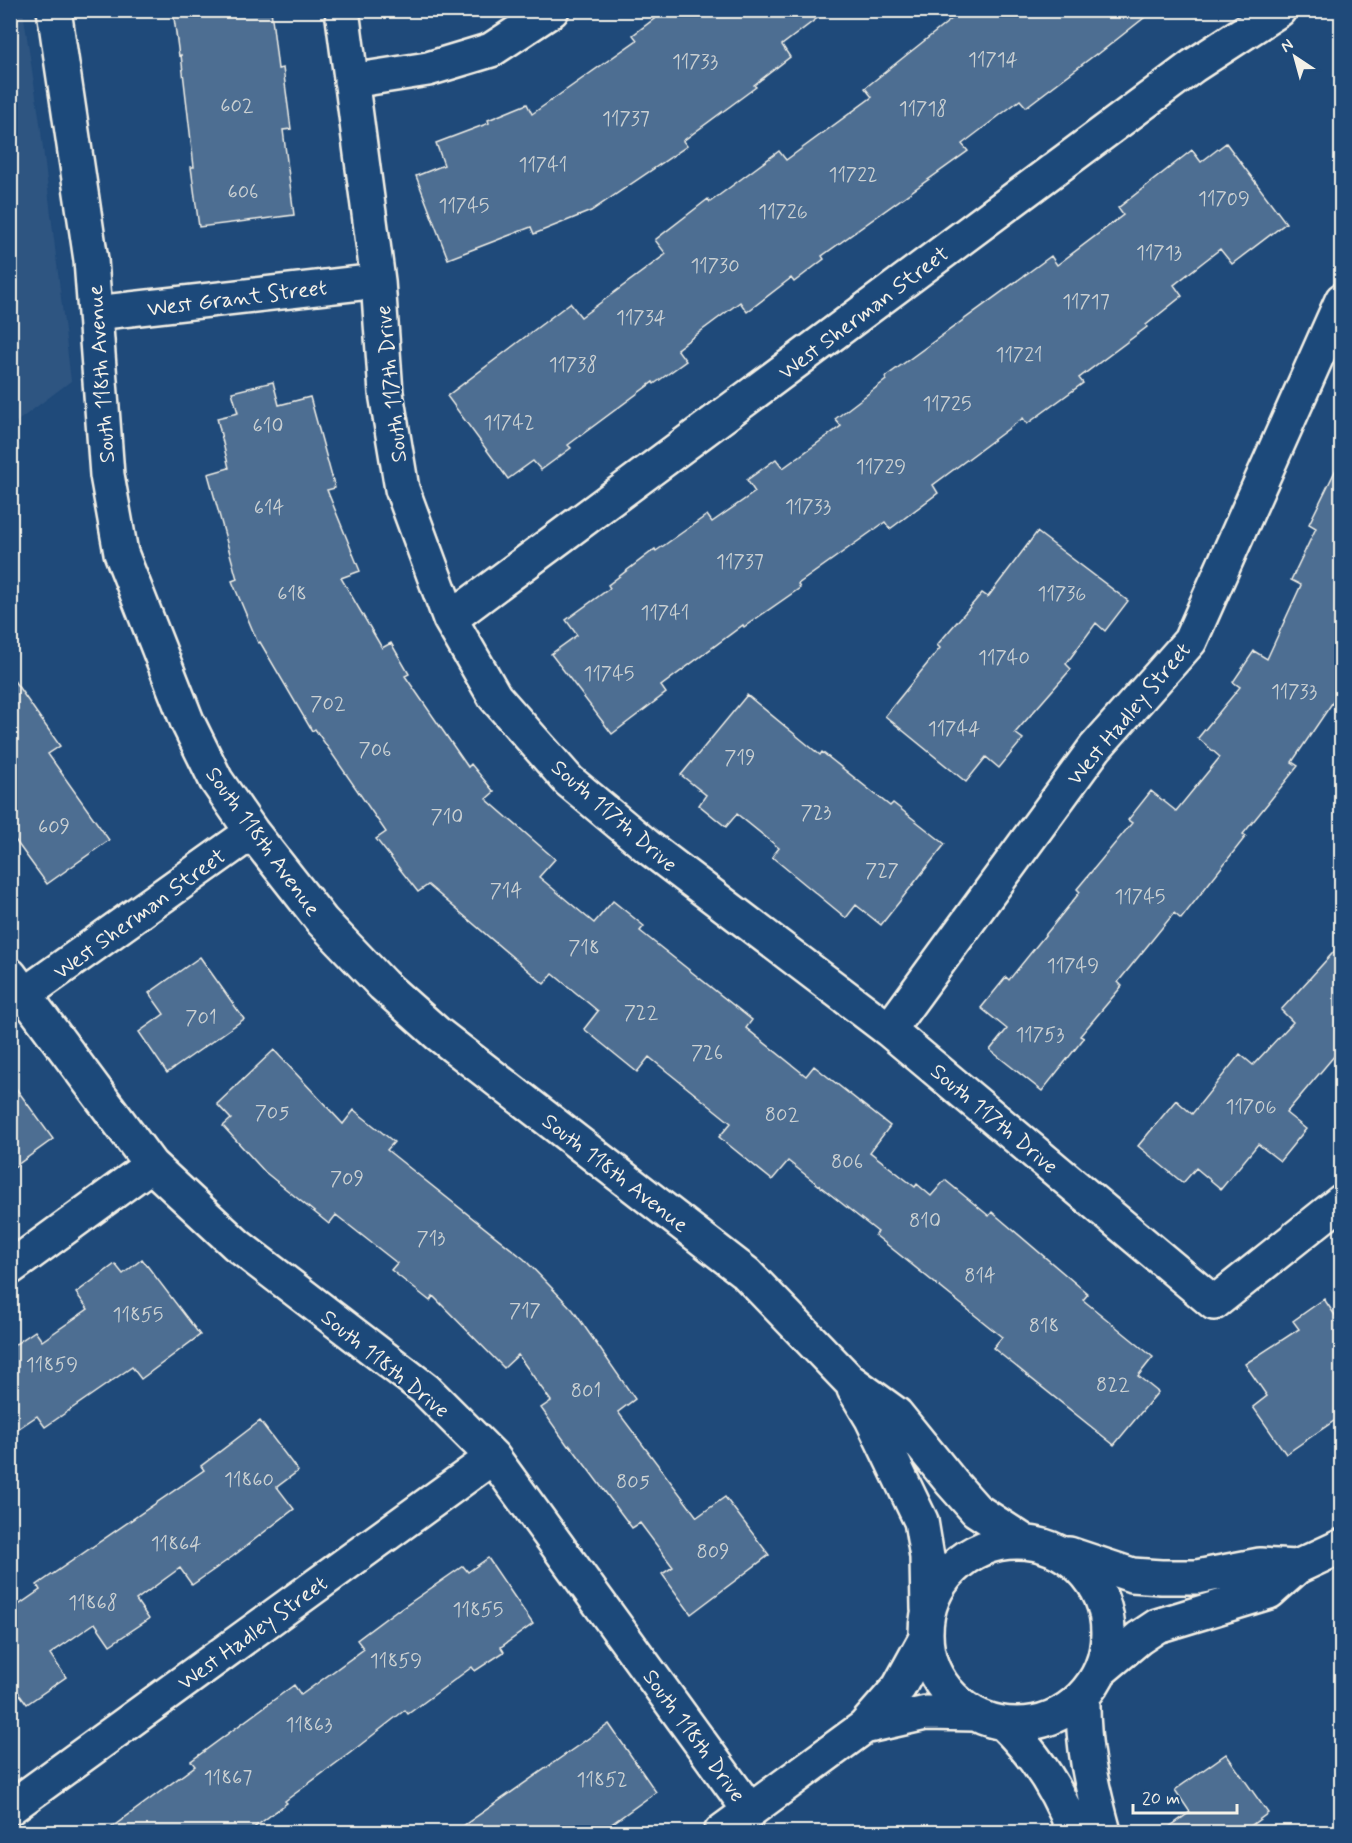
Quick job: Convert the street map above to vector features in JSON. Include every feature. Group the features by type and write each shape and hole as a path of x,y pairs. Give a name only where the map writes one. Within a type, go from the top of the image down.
{"street":[{"name":"South 118th Avenue","path":"54,10 92,260 107,474 121,553 187,721 216,780 252,832 322,921 383,985 438,1034 746,1273 849,1380 896,1414 976,1510 1025,1542"},
{"name":"South 117th Drive","path":"342,10 378,281 386,393 402,489 450,619 495,697 569,781 648,847 889,1030 1214,1303 1341,1202"},
{"path":"351,81 428,69 491,50 552,10"},
{"name":"West Sherman Street","path":"450,619 1193,66 1279,10"},
{"name":"West Grant Street","path":"96,313 378,281"},
{"name":"West Hadley Street","path":"889,1030 1095,748 1190,641 1341,300"},
{"name":"West Sherman Street","path":"18,984 252,832"},
{"name":"South 118th Drive","path":"18,984 151,1165 237,1245 425,1389 493,1457 750,1811"},
{"path":"10,1268 151,1165"},
{"name":"South 118th Avenue","path":"849,1380 872,1419 921,1521 927,1557 927,1626"},
{"name":"West Hadley Street","path":"10,1808 493,1457"},
{"path":"721,1833 864,1727 899,1687 927,1626 937,1588 953,1568 974,1552 999,1544 1025,1542 1132,1575 1161,1577 1197,1576 1260,1565 1297,1567"},
{"path":"864,1727 926,1713 1033,1723 1060,1713 1138,1638 1157,1626 1269,1592 1297,1567 1341,1546"},
{"path":"1058,1551 1080,1567 1097,1589 1107,1615 1108,1643 1092,1683 1084,1747 1104,1833"},
{"path":"927,1626 933,1669 950,1695 1023,1742 1039,1762 1064,1806 1074,1833"}],"shaded area":[{"path":"10,11 23,11 40,123 71,381 11,426"}],"building":[{"path":"173,10 271,10 278,69 283,68 291,129 283,130 294,215 199,227 181,55 179,56"},
{"path":"666,10 828,10 782,45 790,57 754,85 756,87 683,141 687,146 591,211 534,234 531,227 448,259 416,176 444,165 436,143 489,123 488,120 527,104 532,114 637,40 633,35"},
{"path":"963,10 1154,10 1026,107 1020,100 962,144 968,151 822,256 824,259 794,282 791,278 747,312 740,302 677,349 686,361 654,384 653,382 568,445 571,448 541,470 533,461 508,479 447,396 570,303 581,317 666,254 655,240 708,199 710,202 779,151 786,160 872,97 865,88"},
{"path":"1226,143 1286,223 1232,264 1220,249 1174,285 1182,296 1146,325 1147,327 1079,378 1083,383 1027,424 1023,418 933,485 938,493 890,529 885,522 798,584 800,588 744,627 743,625 661,686 666,693 612,734 551,654 577,635 566,620 610,588 608,585 655,549 656,551 707,515 712,522 755,492 747,480 776,459 783,468 841,426 835,419 886,380 885,377 1051,256 1057,265 1123,215 1118,208 1192,150 1201,162"},
{"path":"273,382 279,405 310,397 335,488 327,490 360,571 341,578 382,648 391,643 409,674 405,676 468,767 471,764 494,792 486,799 555,859 539,877 594,923 613,901 644,926 640,931 752,1020 746,1028 806,1076 814,1066 890,1126 870,1152 915,1187 917,1184 931,1196 945,1180 989,1216 992,1212 1088,1294 1083,1300 1153,1357 1138,1376 1158,1392 1114,1445 993,1348 1002,1337 875,1235 878,1232 788,1161 772,1180 719,1137 731,1123 649,1057 637,1072 584,1029 598,1011 553,974 544,984 428,885 418,892 376,839 386,832 315,729 312,731 260,642 258,643 232,581 237,579 208,474 229,468 217,418 238,413 232,392"},
{"path":"1341,459 1341,690 1292,762 1298,766 1243,834 1246,836 1181,919 1174,913 1118,982 1122,986 1080,1036 1084,1038 1042,1091 990,1050 1007,1029 981,1008 1006,977 1009,980 1080,892 1077,889 1132,823 1128,820 1151,791 1176,811 1220,757 1198,738 1240,687 1233,682 1254,651 1267,659 1301,585 1291,580 1316,528 1309,524"},
{"path":"1037,532 1128,601 1105,631 1096,623 1066,664 1071,669 1015,733 1023,739 999,768 986,757 966,782 885,716 940,648 937,645 982,593 988,597"},
{"path":"10,675 60,746 48,754 109,840 47,884 10,833"},
{"path":"747,695 820,755 822,752 890,806 893,803 945,844 881,925 856,905 846,918 772,857 779,848 737,814 726,827 699,805 706,795 681,775"},
{"path":"1341,944 1341,1048 1286,1113 1306,1129 1280,1161 1258,1144 1221,1189 1196,1168 1183,1183 1138,1146 1176,1100 1192,1114 1240,1054 1253,1065 1293,1022 1281,1010"},
{"path":"200,957 244,1019 167,1073 139,1032 164,1014 149,993"},
{"path":"274,1050 343,1124 354,1110 394,1142 387,1150 524,1259 573,1310 635,1399 618,1412 697,1517 725,1497 769,1555 691,1614 662,1574 673,1567 640,1523 632,1528 570,1445 568,1446 541,1408 551,1401 518,1355 504,1368 433,1296 430,1301 391,1270 397,1263 336,1215 329,1224 265,1172 223,1126 231,1119 217,1104"},
{"path":"10,1080 53,1139 10,1170"},
{"path":"142,1259 200,1335 141,1379 132,1367 45,1427 37,1416 10,1434 10,1348 35,1331 42,1341 88,1309 76,1293 115,1264 123,1274"},
{"path":"1324,1299 1341,1324 1341,1416 1286,1454 1253,1407 1267,1396 1245,1364 1299,1329 1293,1321"},
{"path":"260,1421 298,1471 277,1487 294,1509 192,1585 180,1568 136,1600 149,1619 110,1645 95,1623 50,1654 66,1677 27,1704 10,1681 10,1611 40,1590 37,1585 204,1470 201,1466"},
{"path":"488,1558 533,1624 501,1647 504,1652 475,1671 472,1667 408,1714 405,1710 285,1801 287,1803 247,1833 104,1833 195,1766 191,1761 294,1685 301,1695 364,1649 357,1640 397,1610 463,1566 468,1572"},
{"path":"609,1724 656,1792 599,1833 453,1833"},
{"path":"1226,1754 1268,1813 1241,1833 1161,1833 1190,1812 1175,1790"}]}
